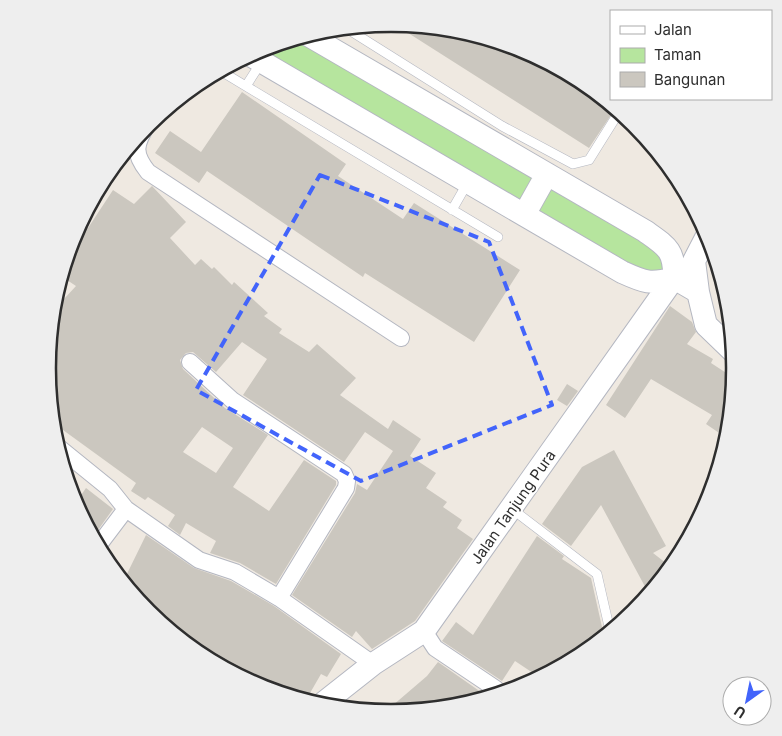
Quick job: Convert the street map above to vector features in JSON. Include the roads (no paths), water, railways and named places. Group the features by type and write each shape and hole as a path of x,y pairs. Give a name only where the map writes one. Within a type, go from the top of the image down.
{"street":[{"path":"319,41 498,134 547,174 667,246 674,262 674,278"},
{"path":"259,60 622,272 646,283 658,283 674,278 698,292"},
{"path":"137,149 138,160 148,172 401,338"},
{"path":"524,215 547,174"},
{"path":"703,244 694,261 698,292 706,325 726,344"},
{"name":"Jalan Tanjung Pura","path":"330,698 373,664 424,631 674,278"},
{"path":"190,362 232,400 344,474 347,481 346,488 279,598"},
{"path":"67,455 110,489 126,509 199,560 236,572 279,598 373,664"},
{"path":"103,540 126,509"},
{"path":"424,631 435,648 494,687"}],"lane":[{"path":"355,34 498,134 573,164 589,160 614,120"},
{"path":"246,86 255,62"},
{"path":"227,75 498,237"},
{"path":"452,210 468,182"},
{"path":"512,509 597,574 608,623"}]}
